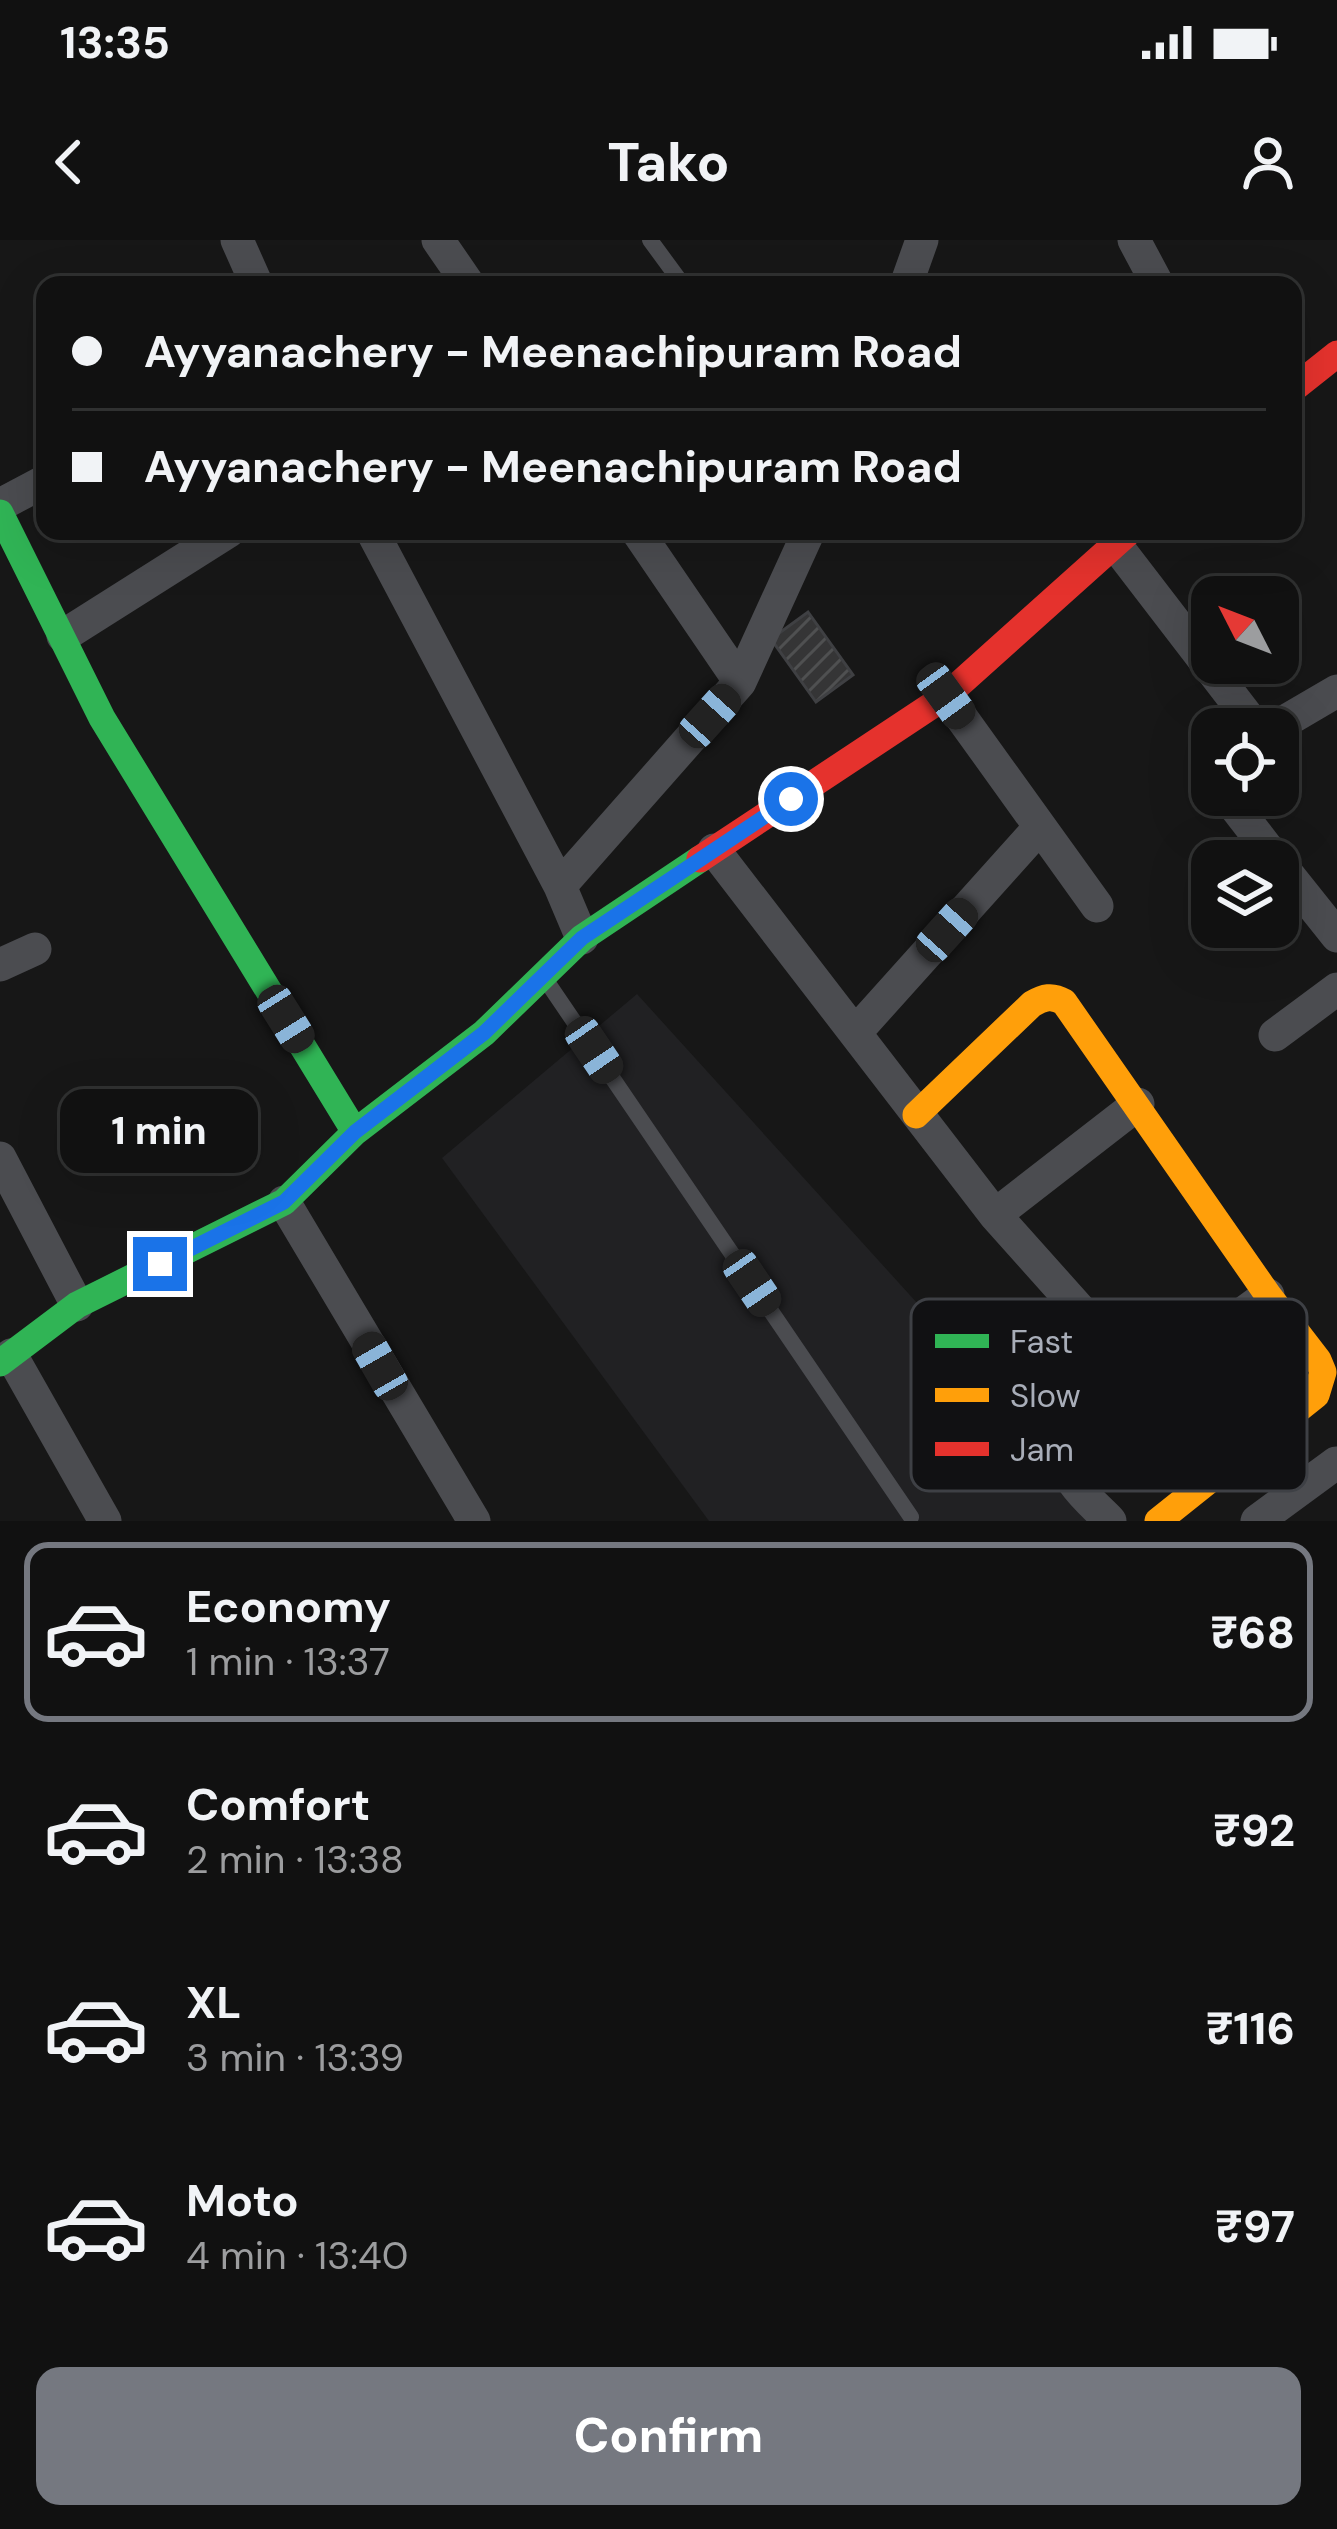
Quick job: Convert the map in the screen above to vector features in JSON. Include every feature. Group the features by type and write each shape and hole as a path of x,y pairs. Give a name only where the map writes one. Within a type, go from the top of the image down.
{"street":[{"path":"237,240 253,276"},
{"path":"438,240 463,276"},
{"path":"909,276 922,240"},
{"path":"1134,240 1153,276"},
{"path":"1302,382 1337,354"},
{"path":"36,487 0,509 102,718 355,1132"},
{"path":"63,636 216,540"},
{"path":"377,540 560,886 582,938"},
{"path":"643,540 740,682"},
{"path":"560,886 740,682 804,540"},
{"path":"105,1521 6,1359 77,1305 284,1202 355,1132 484,1033 582,938 946,696 1119,540"},
{"path":"1124,540 1242,708"},
{"path":"1299,713 1337,691"},
{"path":"946,696 1097,906"},
{"path":"1242,816 1261,840"},
{"path":"855,1033 1040,827"},
{"path":"714,850 995,1216 1070,1299"},
{"path":"1299,888 1337,936"},
{"path":"0,965 35,949"},
{"path":"1275,1035 1337,989"},
{"path":"916,1115 1032,1004 1044,996 1055,996 1138,1104 1271,1299"},
{"path":"995,1216 1138,1104"},
{"path":"0,1159 77,1305"},
{"path":"284,1202 474,1521"},
{"path":"1263,1299 1268,1295"},
{"path":"1307,1346 1323,1372 1316,1395 1307,1402"},
{"path":"1307,1485 1337,1464"},
{"path":"1083,1491 1110,1521"},
{"path":"1158,1521 1196,1491"},
{"path":"1257,1521 1299,1491"}],"lane":[{"path":"650,240 676,276"},
{"path":"543,976 911,1516"}],"shaded area":[{"path":"637,994 913,1299 911,1491 1085,1491 1110,1521 709,1521 442,1158"}],"building":[{"path":"808,612 853,675 816,702 771,639"}],"traffic: fast":[{"path":"0,513 102,718 355,1132"},
{"path":"0,1363 77,1305 284,1202 355,1132 484,1033 582,938 700,859"}],"traffic: slow":[{"path":"916,1115 1032,1004 1048,998 1064,1002 1271,1299"},
{"path":"1307,1346 1323,1372 1316,1395 1307,1402"},
{"path":"1158,1521 1196,1491"}],"traffic: jam":[{"path":"1302,382 1337,354"},
{"path":"700,859 946,696 1120,540"}],"route":[{"path":"160,1264 284,1202 355,1132 484,1033 582,938 791,799"}]}
